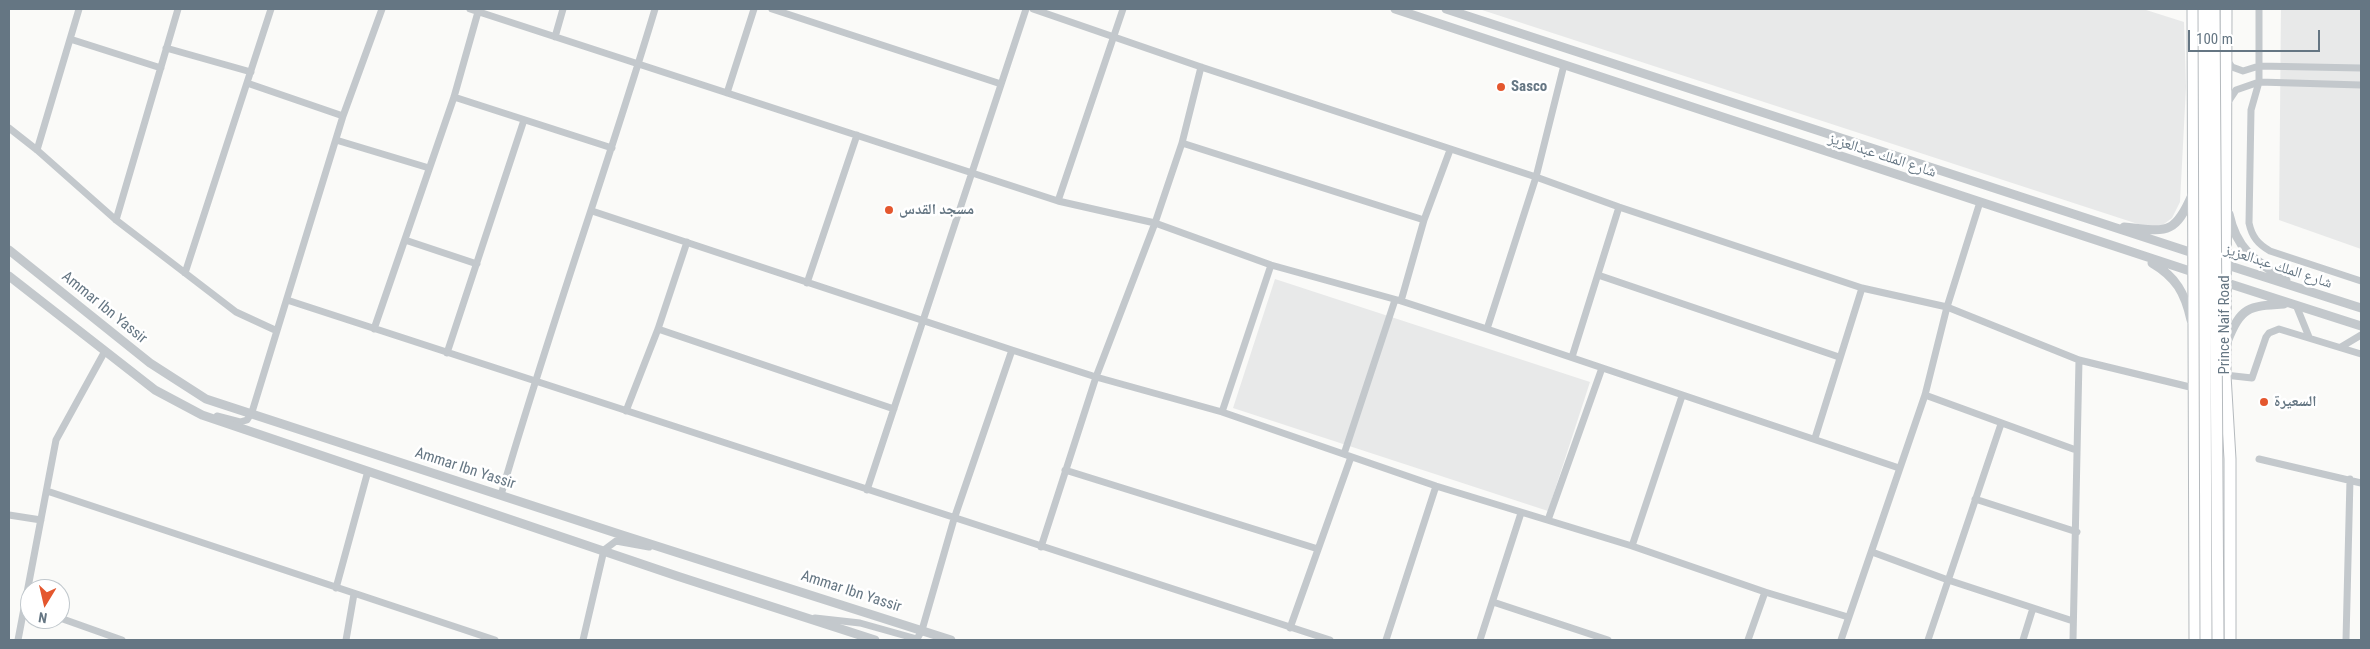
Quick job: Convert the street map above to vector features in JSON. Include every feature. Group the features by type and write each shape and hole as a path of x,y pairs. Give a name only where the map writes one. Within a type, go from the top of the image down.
{"main road":[{"path":"2193,9 2195,640"},
{"path":"2204,9 2206,640"},
{"path":"2214,9 2218,640"},
{"name":"Prince Naif Road","path":"2226,9 2224,282 2225,375 2230,459 2230,640"},
{"path":"2193,159 2199,181 2208,182 2213,181 2217,175 2224,156"}],"street":[{"path":"38,150 79,9"},
{"path":"116,220 178,9"},
{"path":"185,273 271,9"},
{"path":"194,410 240,422 247,420 252,412 275,330 287,300 343,116 382,9"},
{"path":"470,9 1058,201 1155,223 1271,264 1398,300 1572,357 1682,396 1815,438 1899,468"},
{"path":"555,37 563,9"},
{"path":"501,495 534,381 592,211 655,9"},
{"path":"727,93 754,9"},
{"path":"772,9 1001,84"},
{"path":"867,490 1026,9"},
{"path":"1033,9 1862,288 1947,307 2079,360 2194,388"},
{"path":"1058,201 1116,36 1123,9"},
{"name":"شارع الملك عبدالعزيز","path":"1395,9 2139,255 2361,326"},
{"name":"شارع الملك عبدالعزيز","path":"1446,9 2361,308"},
{"path":"2259,9 2259,82 2251,110 2250,232 2261,246 2270,252 2361,281"},
{"path":"374,329 454,97 478,12"},
{"path":"70,39 160,68"},
{"path":"166,48 251,72"},
{"path":"2225,55 2232,67 2237,70 2250,70 2260,66 2361,68"},
{"path":"1487,329 1536,177 1564,65"},
{"path":"1041,547 1096,377 1155,223 1182,143 1202,67"},
{"path":"2225,106 2236,90 2259,82 2361,85"},
{"path":"248,83 343,116"},
{"path":"454,97 612,148"},
{"path":"447,353 524,120"},
{"path":"9,128 38,150 116,220 236,312 275,330"},
{"path":"807,282 857,135"},
{"path":"336,140 429,168"},
{"path":"1182,143 1424,220"},
{"path":"1344,454 1424,220 1450,150"},
{"path":"2107,225 2164,230 2172,227 2182,217 2193,192"},
{"path":"2225,196 2234,234 2244,249 2256,261 2299,288"},
{"path":"1841,640 1925,395 1947,307 1980,202"},
{"path":"1572,357 1619,207"},
{"path":"592,211 1012,350 1096,377 1222,412 1436,486 1632,546 1765,592 1848,617"},
{"path":"405,240 476,264"},
{"path":"626,411 658,329 687,242"},
{"name":"Ammar Ibn Yassir","path":"9,250 150,363 206,399 252,412 291,428 951,640"},
{"path":"2139,255 2167,272 2179,286 2188,304 2193,333"},
{"path":"1222,412 1271,264"},
{"path":"9,276 154,390 194,410 368,471 875,640"},
{"path":"1598,276 1839,357"},
{"path":"1815,438 1862,288"},
{"path":"287,300 1330,640"},
{"path":"2225,347 2235,322 2250,307 2293,304 2308,337"},
{"path":"658,329 894,409"},
{"path":"2225,375 2252,378 2269,333 2285,329 2361,354"},
{"path":"2340,347 2361,335"},
{"path":"796,615 860,623 917,639 922,630 954,518 1012,350"},
{"path":"31,579 56,440 105,351"},
{"path":"2074,640 2079,360"},
{"path":"1548,520 1602,368"},
{"path":"1925,395 2076,450"},
{"path":"1632,546 1682,396"},
{"path":"1928,640 2001,424"},
{"path":"1290,628 1352,457"},
{"path":"2259,459 2361,483"},
{"path":"1066,470 1318,549"},
{"path":"336,588 368,471"},
{"path":"2346,640 2350,479"},
{"path":"1386,640 1436,486"},
{"path":"47,491 495,640"},
{"path":"1975,499 2077,532"},
{"path":"1480,640 1521,513"},
{"path":"9,515 41,520"},
{"path":"583,640 604,550 616,540 685,554"},
{"path":"1872,552 1948,580 2073,621"},
{"path":"1748,640 1765,592"},
{"path":"346,640 354,594"},
{"path":"1493,602 1608,640"},
{"path":"2023,640 2033,608"},
{"path":"70,622 122,640"},
{"path":"465,640 466,631"}],"shaded area":[{"path":"1479,9 2143,9 2184,22 2186,87 2180,202 2172,218 2160,227 2141,225"},
{"path":"2281,9 2361,9 2361,249 2279,220"},
{"path":"1275,279 1590,382 1548,511 1233,408"}],"place":[{"name":"Sasco","path":"1501,87"},
{"name":"مسجد القدس","path":"889,210"},
{"name":"السعيرة","path":"2264,402"}]}
